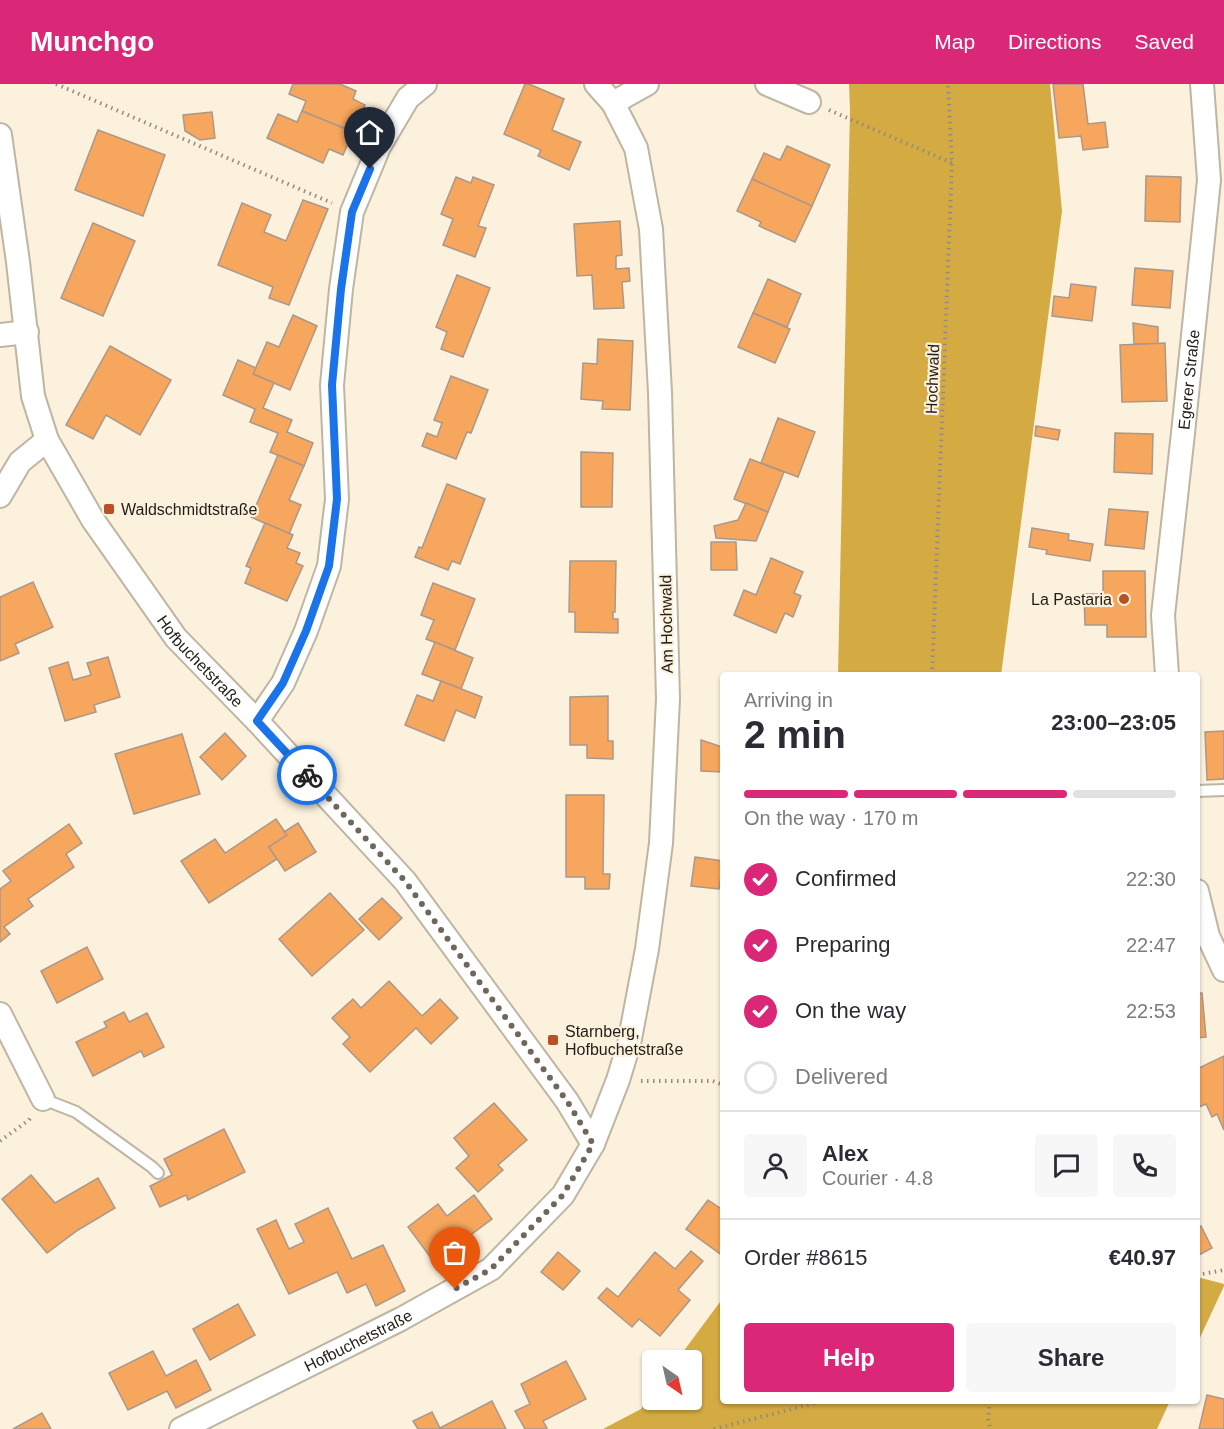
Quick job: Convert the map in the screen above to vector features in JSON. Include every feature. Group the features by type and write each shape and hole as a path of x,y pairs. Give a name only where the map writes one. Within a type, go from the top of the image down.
{"street":[{"path":"257,721 283,683 306,631 329,566 337,499 332,385 341,289 352,212 379,147 408,98 425,84"},
{"name":"Am Hochwald","path":"593,1144 618,1080 629,1044 647,950 661,843 668,699 660,392 651,229 636,148 613,103 596,84"},
{"path":"613,103 647,84"},
{"path":"767,84 809,102"},
{"name":"Egerer Straße","path":"1167,672 1163,615 1209,180 1202,84"},
{"path":"0,135 27,332 33,396 47,440 20,462 0,496"},
{"path":"0,335 27,332"},
{"name":"Hofbuchetstraße","path":"47,440 93,520 176,638 257,721 405,881 567,1101 593,1144 563,1195 491,1269 401,1319 181,1429"},
{"path":"1200,903 1208,936 1224,970"},
{"path":"0,1014 43,1099"}],"lane":[{"path":"1200,791 1224,790"},
{"path":"43,1099 76,1112 158,1173"}],"path":[{"path":"56,84 352,212"},
{"name":"Hochwald","path":"932,672 952,163 948,84"},
{"path":"809,102 952,163"},
{"path":"618,1080 713,1081 720,1084"},
{"path":"0,1142 28,1120 43,1099"},
{"path":"1200,1274 1224,1270"},
{"path":"714,1429 811,1404"},
{"path":"990,1404 988,1418 990,1429"}],"shaded area":[{"path":"849,84 1050,84 1062,211 1001,672 838,672"},
{"path":"1200,1278 1224,1284 1200,1338"},
{"path":"720,1302 720,1404 1169,1404 1157,1429 603,1429 641,1409 702,1410 702,1350 684,1350"}],"building":[{"path":"293,84 340,84 356,91 353,99 365,105 353,132 302,111 306,101 289,94"},
{"path":"525,84 564,99 552,130 581,142 569,170 538,156 541,150 504,134"},
{"path":"1053,84 1083,84 1088,124 1105,122 1108,147 1083,150 1081,136 1059,138"},
{"path":"302,111 353,132 343,155 329,149 323,163 267,138 278,114 297,122"},
{"path":"212,112 215,138 200,140 185,131 183,115"},
{"path":"98,130 165,155 143,216 75,190"},
{"path":"787,146 830,165 812,206 752,179 764,153 780,160"},
{"path":"1146,176 1181,177 1180,222 1145,221"},
{"path":"456,177 471,183 473,177 494,185 478,226 486,228 475,257 443,245 453,219 441,214"},
{"path":"752,179 812,206 795,242 759,226 761,222 737,211"},
{"path":"303,200 328,209 289,305 269,298 273,287 218,265 242,203 271,215 264,232 286,241"},
{"path":"620,221 622,255 616,256 616,269 629,268 630,281 622,282 624,308 594,309 592,275 577,276 574,224"},
{"path":"93,223 135,241 103,316 61,298"},
{"path":"1135,268 1173,271 1170,308 1132,305"},
{"path":"457,275 490,288 463,357 441,349 447,332 436,327"},
{"path":"768,279 801,294 787,327 753,313"},
{"path":"1071,284 1096,287 1092,321 1052,316 1054,296 1069,298"},
{"path":"753,313 790,329 775,363 738,347"},
{"path":"293,315 317,326 290,390 253,374 267,342 279,347"},
{"path":"1133,323 1158,327 1158,344 1134,344"},
{"path":"598,339 633,341 630,410 602,409 603,401 581,399 583,363 597,364"},
{"path":"1165,343 1167,401 1122,402 1120,345"},
{"path":"110,346 171,380 140,435 106,415 93,439 66,425"},
{"path":"238,360 256,368 253,374 274,383 263,408 292,420 287,432 313,443 304,466 270,452 278,433 250,422 255,409 223,395"},
{"path":"451,376 488,390 471,433 467,432 456,459 422,446 427,433 437,437 442,423 434,420"},
{"path":"778,418 815,432 798,477 761,463"},
{"path":"1036,426 1060,430 1058,440 1035,436"},
{"path":"1115,433 1153,434 1152,474 1114,472"},
{"path":"581,452 613,453 612,507 581,507"},
{"path":"278,455 304,466 289,500 301,505 289,534 251,517"},
{"path":"750,459 784,472 768,512 734,499"},
{"path":"447,484 485,499 460,564 452,561 448,570 415,557 419,547 422,548"},
{"path":"746,503 768,512 756,541 716,538 714,526 738,520"},
{"path":"1109,509 1148,512 1144,549 1105,545"},
{"path":"265,523 293,535 287,548 300,553 296,563 303,566 287,601 245,583 251,568 246,566"},
{"path":"1032,528 1069,534 1068,540 1093,544 1090,561 1046,554 1047,550 1029,547"},
{"path":"711,542 736,542 737,570 711,570"},
{"path":"771,558 803,572 794,593 801,596 793,617 785,613 776,633 734,615 744,590 756,595"},
{"path":"570,561 616,561 613,619 618,619 618,633 575,632 575,612 569,612"},
{"path":"1103,571 1145,571 1146,637 1107,637 1107,625 1085,625 1084,594 1103,594"},
{"path":"33,582 53,627 15,644 19,653 0,661 0,597"},
{"path":"433,583 475,599 455,650 426,639 434,620 421,615"},
{"path":"435,642 473,658 461,689 422,674"},
{"path":"108,657 120,697 94,705 96,712 65,721 49,668 68,662 73,680 91,675 87,663"},
{"path":"441,681 482,697 475,718 456,710 444,741 405,725 417,695 433,701"},
{"path":"608,696 608,741 613,741 613,759 587,758 587,745 570,745 570,697"},
{"path":"1224,731 1224,779 1207,780 1205,732"},
{"path":"225,733 246,756 222,780 200,757"},
{"path":"182,734 200,794 134,814 115,754"},
{"path":"701,740 720,746 720,772 701,771"},
{"path":"566,795 604,795 603,874 610,874 609,889 585,889 585,877 566,877"},
{"path":"276,819 287,835 269,847 277,859 209,903 181,861 215,839 225,853"},
{"path":"298,823 316,852 285,871 269,847 287,835 284,832"},
{"path":"69,824 82,843 66,854 74,867 28,899 33,906 4,927 10,934 0,942 0,889 11,881 3,871"},
{"path":"695,857 720,861 719,889 691,886"},
{"path":"330,893 364,930 312,976 279,939"},
{"path":"382,898 402,918 379,940 359,919"},
{"path":"87,947 103,979 57,1003 41,971"},
{"path":"389,981 422,1016 440,999 458,1018 431,1044 416,1028 370,1072 343,1044 350,1037 332,1018 353,999 361,1008"},
{"path":"1200,993 1202,993 1206,1037 1200,1038"},
{"path":"124,1012 129,1022 147,1013 164,1047 144,1057 141,1051 93,1076 76,1042 107,1027 104,1022"},
{"path":"1224,1056 1224,1130 1217,1114 1212,1117 1206,1104 1200,1107 1200,1068"},
{"path":"494,1103 527,1140 498,1165 503,1170 478,1192 456,1168 469,1156 454,1138"},
{"path":"224,1129 245,1172 188,1200 186,1195 160,1207 150,1186 172,1175 164,1159"},
{"path":"31,1175 55,1203 98,1178 115,1208 78,1230 47,1253 2,1199"},
{"path":"474,1195 492,1219 434,1262 408,1227 438,1204 447,1216"},
{"path":"708,1200 720,1208 720,1254 686,1229"},
{"path":"328,1208 352,1259 383,1245 405,1291 376,1306 366,1284 347,1293 337,1272 289,1294 257,1229 276,1220 289,1249 304,1242 295,1224"},
{"path":"1200,1226 1212,1248 1200,1254"},
{"path":"691,1251 703,1261 678,1290 690,1300 660,1336 639,1319 632,1327 598,1298 607,1288 618,1297 655,1252 675,1269"},
{"path":"558,1252 580,1271 563,1290 541,1272"},
{"path":"238,1304 255,1335 210,1360 193,1329"},
{"path":"153,1351 166,1376 196,1360 211,1390 176,1408 167,1391 128,1410 109,1373"},
{"path":"566,1361 586,1399 543,1421 546,1429 525,1429 515,1411 530,1404 521,1384"},
{"path":"1207,1395 1224,1399 1224,1429 1199,1429"},
{"path":"492,1401 506,1429 418,1429 413,1421 432,1412 440,1428"},
{"path":"42,1413 51,1429 13,1429"}],"way so far":[{"path":"307,775 405,881 567,1101 593,1144 563,1195 491,1269 455,1289"}],"place":[{"name":"Waldschmidtstraße","path":"109,509"},
{"name":"La Pastaria","path":"1124,599"},
{"name":"Starnberg, Hofbuchetstraße","path":"553,1040"}],"route":[{"path":"307,775 257,721 283,683 306,631 329,566 337,499 332,385 341,289 352,212 370,169"}]}
